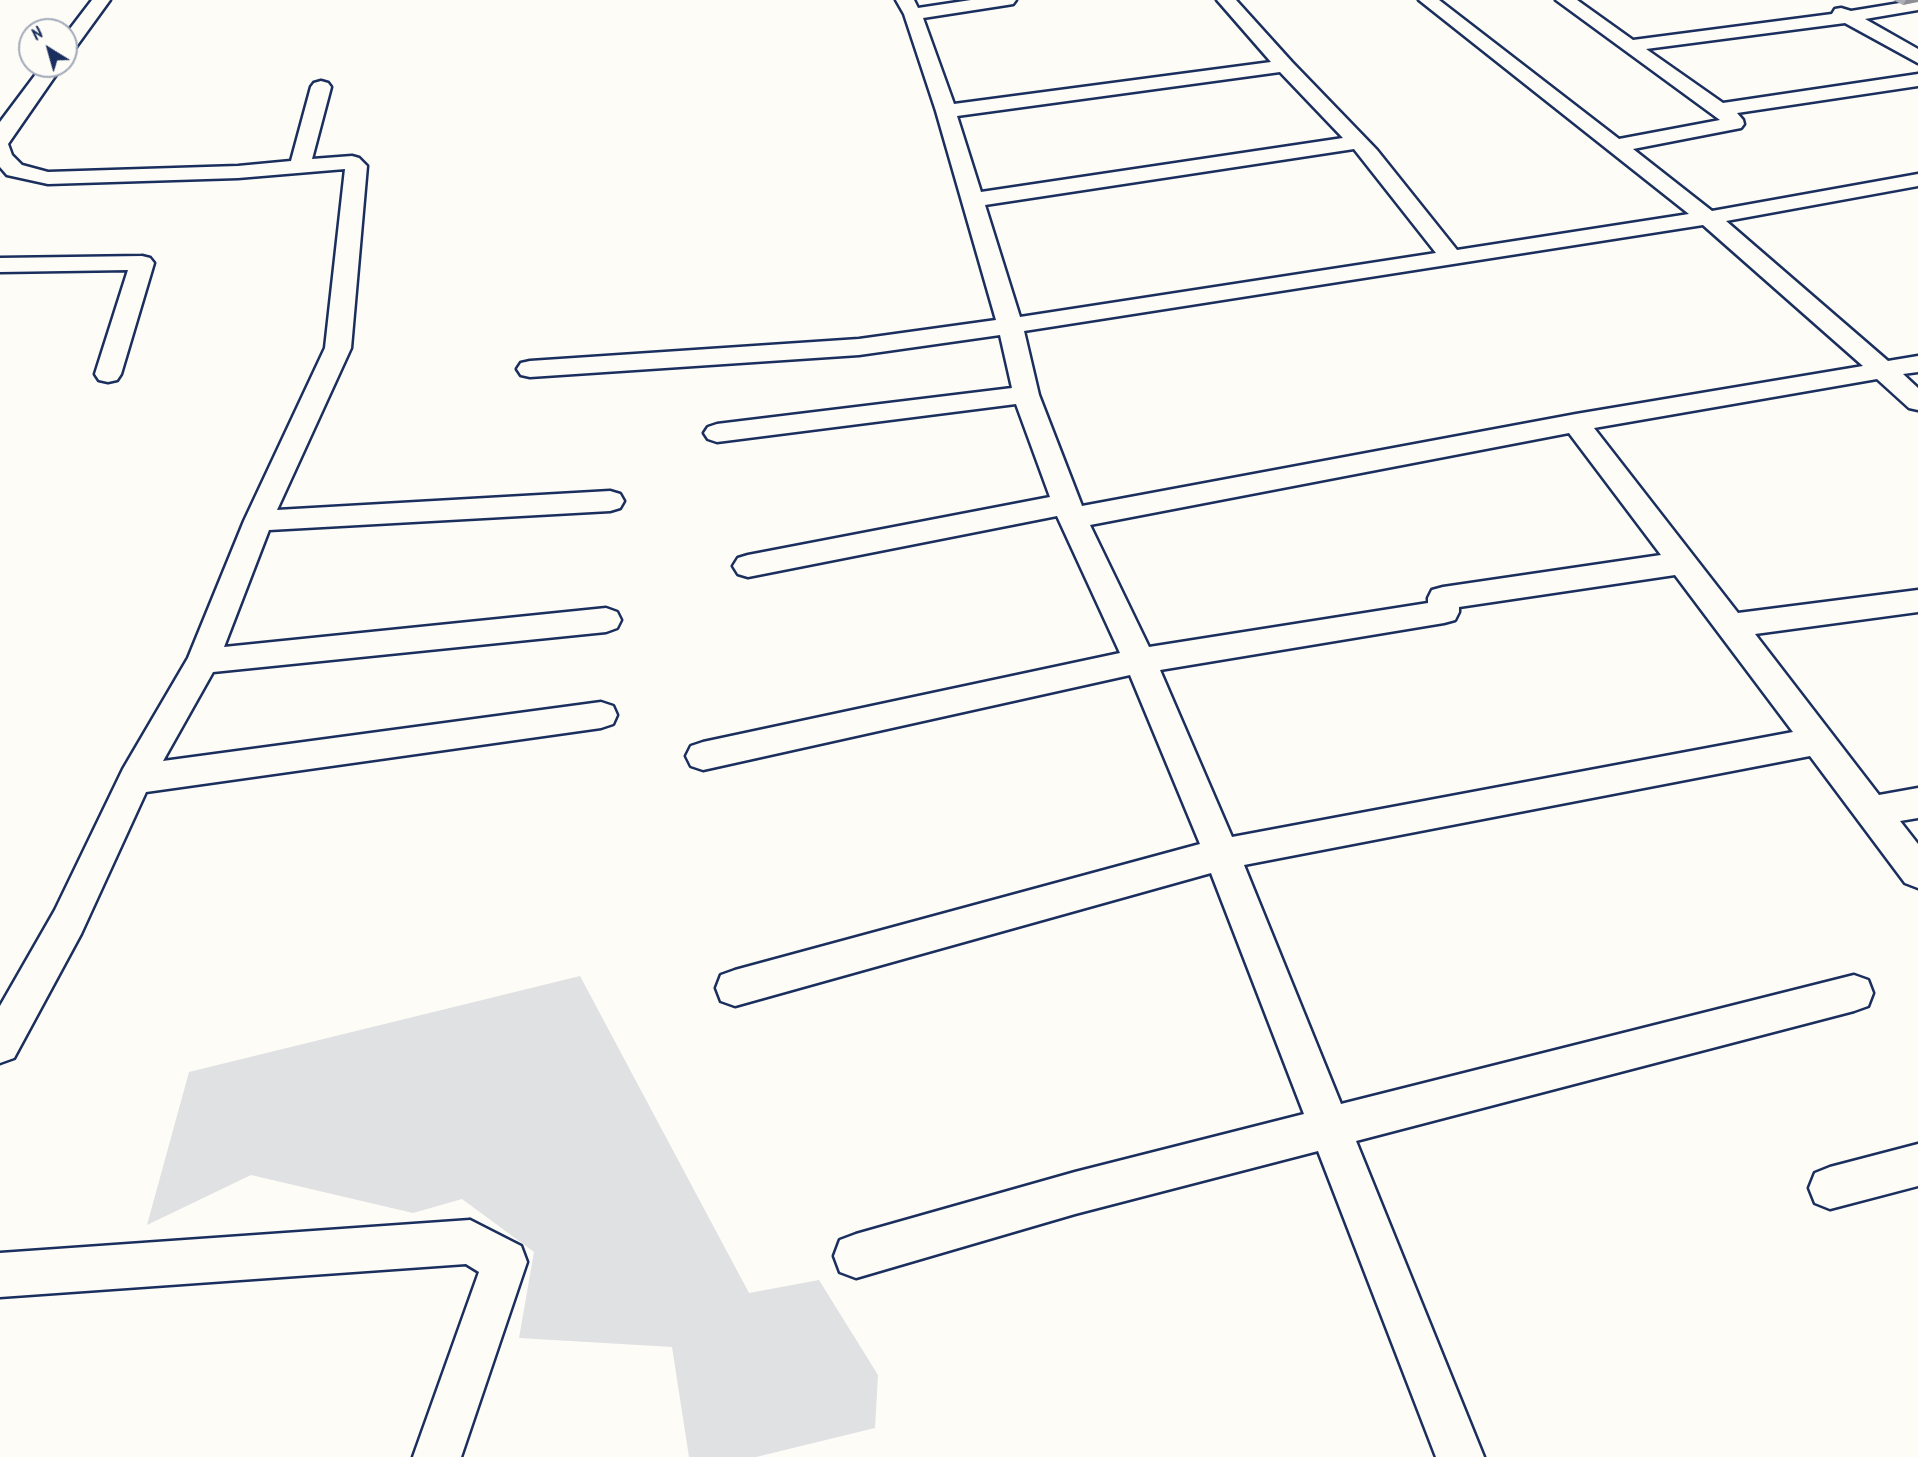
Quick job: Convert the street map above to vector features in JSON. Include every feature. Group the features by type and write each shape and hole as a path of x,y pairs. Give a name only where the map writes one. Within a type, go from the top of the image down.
{"street":[{"path":"1007,0 909,7 946,111 973,200 1010,326 1026,395 1070,511 1140,661 1222,854 1460,1457"},
{"path":"1226,0 1285,66 1359,142 1451,257"},
{"path":"1428,0 1708,218 1820,313 1918,402"},
{"path":"1565,0 1733,120 1734,124 1615,146"},
{"path":"1819,0 1918,57"},
{"path":"78,32 106,1"},
{"path":"1629,46 1848,17 1918,5"},
{"path":"946,111 1285,66"},
{"path":"0,140 43,78"},
{"path":"1719,110 1918,80"},
{"path":"300,166 321,87"},
{"path":"973,200 1359,142"},
{"path":"0,148 3,157 15,170 48,178 226,172 351,162 356,166 338,348 258,521 203,661 135,780 68,922 0,1044"},
{"path":"530,369 859,347 1010,326 1708,218 1918,180"},
{"path":"0,265 142,263 108,374"},
{"path":"748,566 1918,364"},
{"path":"717,433 1026,395"},
{"path":"1576,423 1918,872"},
{"path":"258,521 610,501"},
{"path":"703,756 1140,661 1444,612 1443,598 1683,563"},
{"path":"1730,626 1918,601"},
{"path":"203,661 606,620"},
{"path":"135,780 601,715"},
{"path":"735,988 1222,854 1818,741"},
{"path":"1871,811 1918,803"},
{"path":"856,1256 1075,1192 1854,993"},
{"path":"1830,1188 1918,1165"},
{"path":"0,1275 470,1242 505,1262 437,1457"}],"shaded area":[{"path":"580,976 749,1293 819,1280 878,1375 875,1428 756,1457 689,1457 672,1347 519,1338 534,1252 462,1199 413,1213 251,1175 147,1225 189,1072"}]}
